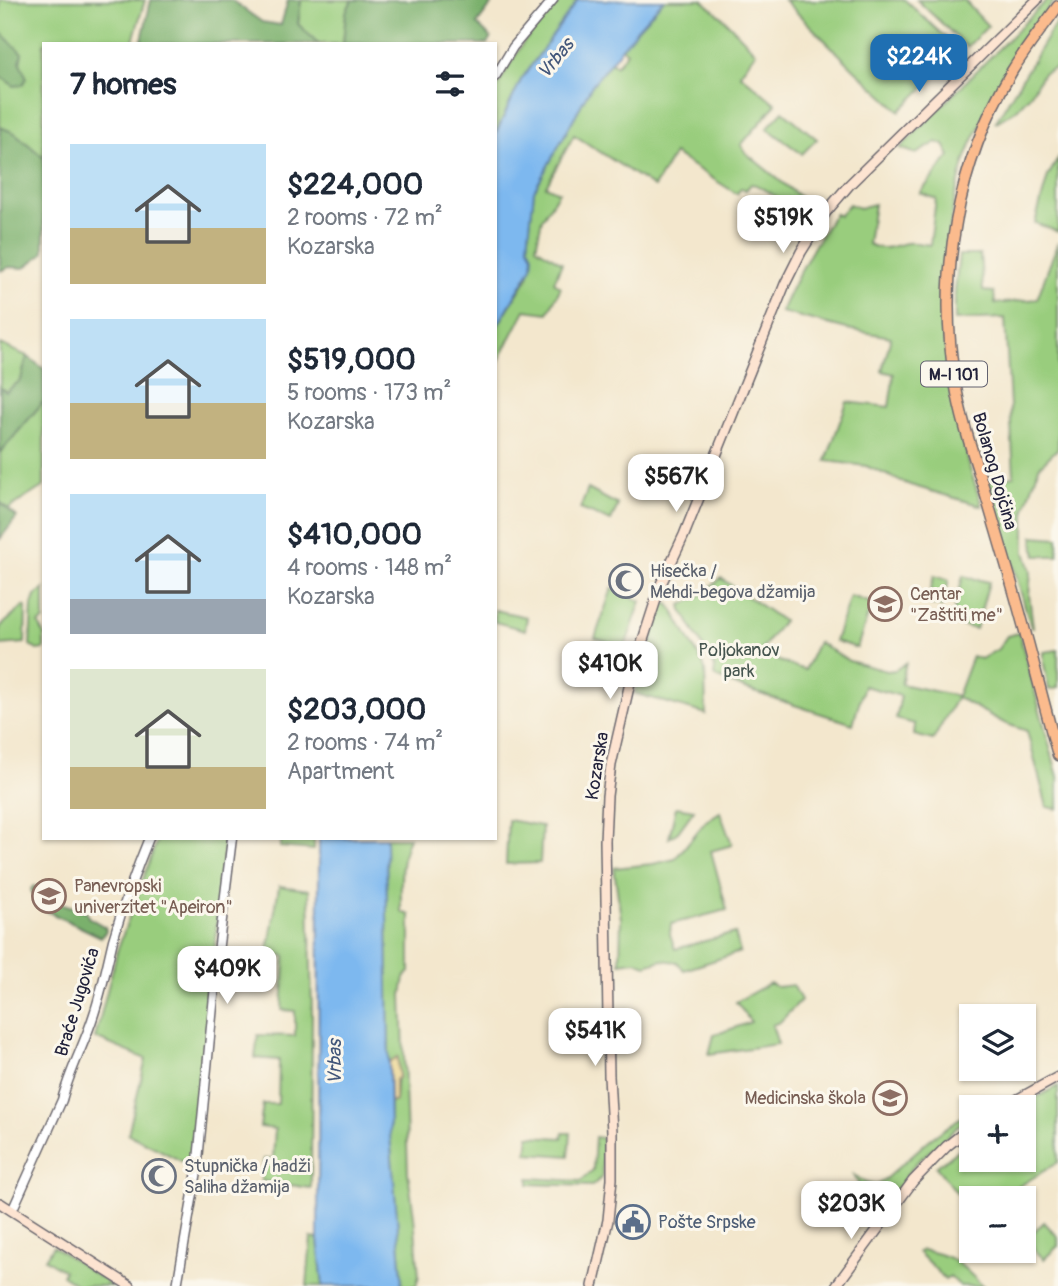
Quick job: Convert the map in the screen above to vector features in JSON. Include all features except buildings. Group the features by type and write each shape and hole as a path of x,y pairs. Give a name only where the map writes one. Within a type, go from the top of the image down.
{"main road":[{"name":"Kozarska","path":"593,1286 608,1220 612,1179 605,857 607,796 611,765 629,686 656,597 689,523 785,284 826,212 860,173 1037,0"},
{"name":"Bolanog Dojčina","path":"1058,6 1012,71 984,127 964,182 955,229 948,306 960,405 1058,755"},
{"path":"1025,1095 1058,1077"},
{"path":"836,1286 913,1181 959,1136"},
{"path":"0,1203 130,1286"}],"street":[{"path":"497,74 513,47 552,0"},
{"name":"Braće Jugovića","path":"12,1211 86,1039 114,937 148,840"},
{"path":"177,1286 197,1171 232,840"}],"green space":[{"path":"0,0 145,0 133,42 42,42 42,156 15,133 0,127"},
{"path":"151,0 231,0 262,22 281,25 288,0 301,0 298,24 317,42 141,42"},
{"path":"301,0 352,0 346,13 343,42 317,42 298,25"},
{"path":"352,0 495,0 477,24 491,38 488,42 343,42 346,12"},
{"path":"561,0 578,0 521,80 497,131 497,87 523,43"},
{"path":"664,0 702,0 721,16 756,52 740,74 776,104 741,145 746,153 814,211 810,216 756,185 751,184 746,190 741,188 737,194 674,154 654,187 574,135 546,186 559,192 542,219 536,247 562,263 554,282 561,287 548,313 525,310 497,364 497,327 528,277 533,255 528,246 534,191 592,85 611,62 616,66 627,52 621,47"},
{"path":"784,0 905,0 961,52 900,111"},
{"path":"917,0 964,0 988,26 967,47"},
{"path":"1047,0 1055,0 1014,57 972,142 955,196 947,246 944,338 970,469 982,506 910,485 866,466 826,461 847,402 889,407 894,374 882,371 891,337 781,312 793,286 835,213 839,216 849,204 859,208 874,204 868,244 883,248 910,243 930,245 936,199 920,193 950,156 944,145 937,142 916,154 900,148"},
{"path":"1058,19 1058,67 1043,73 1031,94 1016,110 995,123"},
{"path":"0,32 22,53 20,63 27,78 22,85 14,86 0,76"},
{"path":"783,111 817,139 802,154 767,128"},
{"path":"0,127 15,133 42,156 42,254 24,268 9,267 0,271"},
{"path":"1058,159 1058,232 1035,223 1048,176"},
{"path":"1058,242 1058,448 1039,467 1025,509 1025,552 1031,571 1031,627 988,480 1014,476 1005,318 955,320 955,292 959,255 980,255 983,291 994,292 995,304 1037,299"},
{"path":"0,344 27,356 21,380 6,392 0,387"},
{"path":"27,356 42,367 42,403 0,453 0,387 6,392 21,380"},
{"path":"42,403 42,487 8,509 0,502 0,453"},
{"path":"588,489 618,505 611,521 580,509"},
{"path":"0,502 17,517 0,539"},
{"path":"1033,536 1058,538 1058,556 1036,556"},
{"path":"934,576 949,580 942,607 927,603"},
{"path":"963,576 989,582 976,629 951,623"},
{"name":"Poljokanov park","path":"721,578 783,621 762,649 779,661 805,670 818,642 849,661 887,671 895,670 906,663 901,684 957,696 972,656 981,659 998,649 1007,636 1019,633 1058,777 1058,809 1047,807 1027,731 1004,723 957,697 933,740 914,735 915,724 896,719 901,696 864,686 853,724 745,689 714,676 715,668 681,605 702,594"},
{"path":"612,588 641,601 625,647 595,638"},
{"path":"42,591 42,622 39,624 42,630 42,649 37,650 30,645 35,596"},
{"path":"850,596 872,603 857,648 835,641"},
{"path":"663,604 669,604 703,664 706,714 634,693"},
{"path":"24,606 25,643 0,645 0,627"},
{"path":"497,610 527,617 525,630 497,623"},
{"path":"1058,650 1058,688 1049,690 1044,652"},
{"path":"676,807 694,810 678,832 669,838"},
{"path":"720,812 732,845 711,851 727,910 671,924 670,934 675,949 735,933 740,952 684,970 677,962 662,960 646,965 636,961 620,963 621,919 614,868 675,859 706,821"},
{"path":"508,820 542,826 540,863 506,864"},
{"path":"157,840 225,840 205,1051 189,1165 128,1134 146,1059 95,1038 118,948"},
{"path":"282,840 314,840 314,850 280,847"},
{"path":"386,840 408,840 402,865 401,912 410,915 410,972 405,977 402,995 408,1173 419,1276 416,1286 401,1286 390,1136 390,1103 395,1101 398,1058 389,1062"},
{"path":"34,886 51,893 60,903 86,911 88,917 105,927 106,931 101,937 36,906 31,889"},
{"path":"279,886 309,890 312,1012 311,1188 261,1181 264,1159 273,1159 275,1129 260,1127 263,1104 278,1104 279,1060 255,1058 258,1035 295,1036 295,1011 282,1010 285,956 268,952"},
{"path":"770,983 777,987 793,985 801,1000 780,1022 772,1025 778,1044 709,1054 714,1035 751,1022 736,1002"},
{"path":"1058,1086 1058,1162 1020,1186 959,1186 959,1195 936,1167 959,1149 959,1172 1036,1172 1036,1098"},
{"path":"959,1119 959,1126 915,1164 891,1197 882,1200 863,1194 854,1175 866,1183 876,1185"},
{"path":"563,1133 571,1133 569,1156 527,1153 529,1136 562,1138"},
{"path":"595,1137 602,1138 602,1177 592,1186 529,1184 529,1178 581,1181 593,1170"},
{"path":"1044,1222 1058,1237 1058,1246 1044,1259 1036,1251 1036,1230"},
{"path":"311,1238 318,1239 323,1286 307,1286"},
{"path":"53,1246 112,1286 79,1286 62,1275 64,1271 45,1259"},
{"path":"922,1250 950,1258 983,1286 960,1286 950,1276 945,1279 918,1252"}],"sand":[{"path":"398,1057 399,1077 395,1080 395,1101 390,1103 389,1062"}],"water":[{"name":"Vrbas","path":"578,0 664,0 592,85 534,191 528,245 533,255 532,267 497,327 497,131 521,80"},
{"name":"Vrbas","path":"319,840 386,840 390,1135 401,1286 323,1286 318,1239"}],"place":[{"name":"Hisečka / Mehdi-begova džamija","path":"626,581"},
{"name":"Centar \"Zaštiti me\"","path":"885,604"},
{"name":"Panevropski univerzitet \"Apeiron\"","path":"49,896"},
{"name":"Medicinska škola","path":"890,1098"},
{"name":"Stupnička / hadži Saliha džamija","path":"159,1176"},
{"name":"Pošte Srpske","path":"633,1222"}]}
